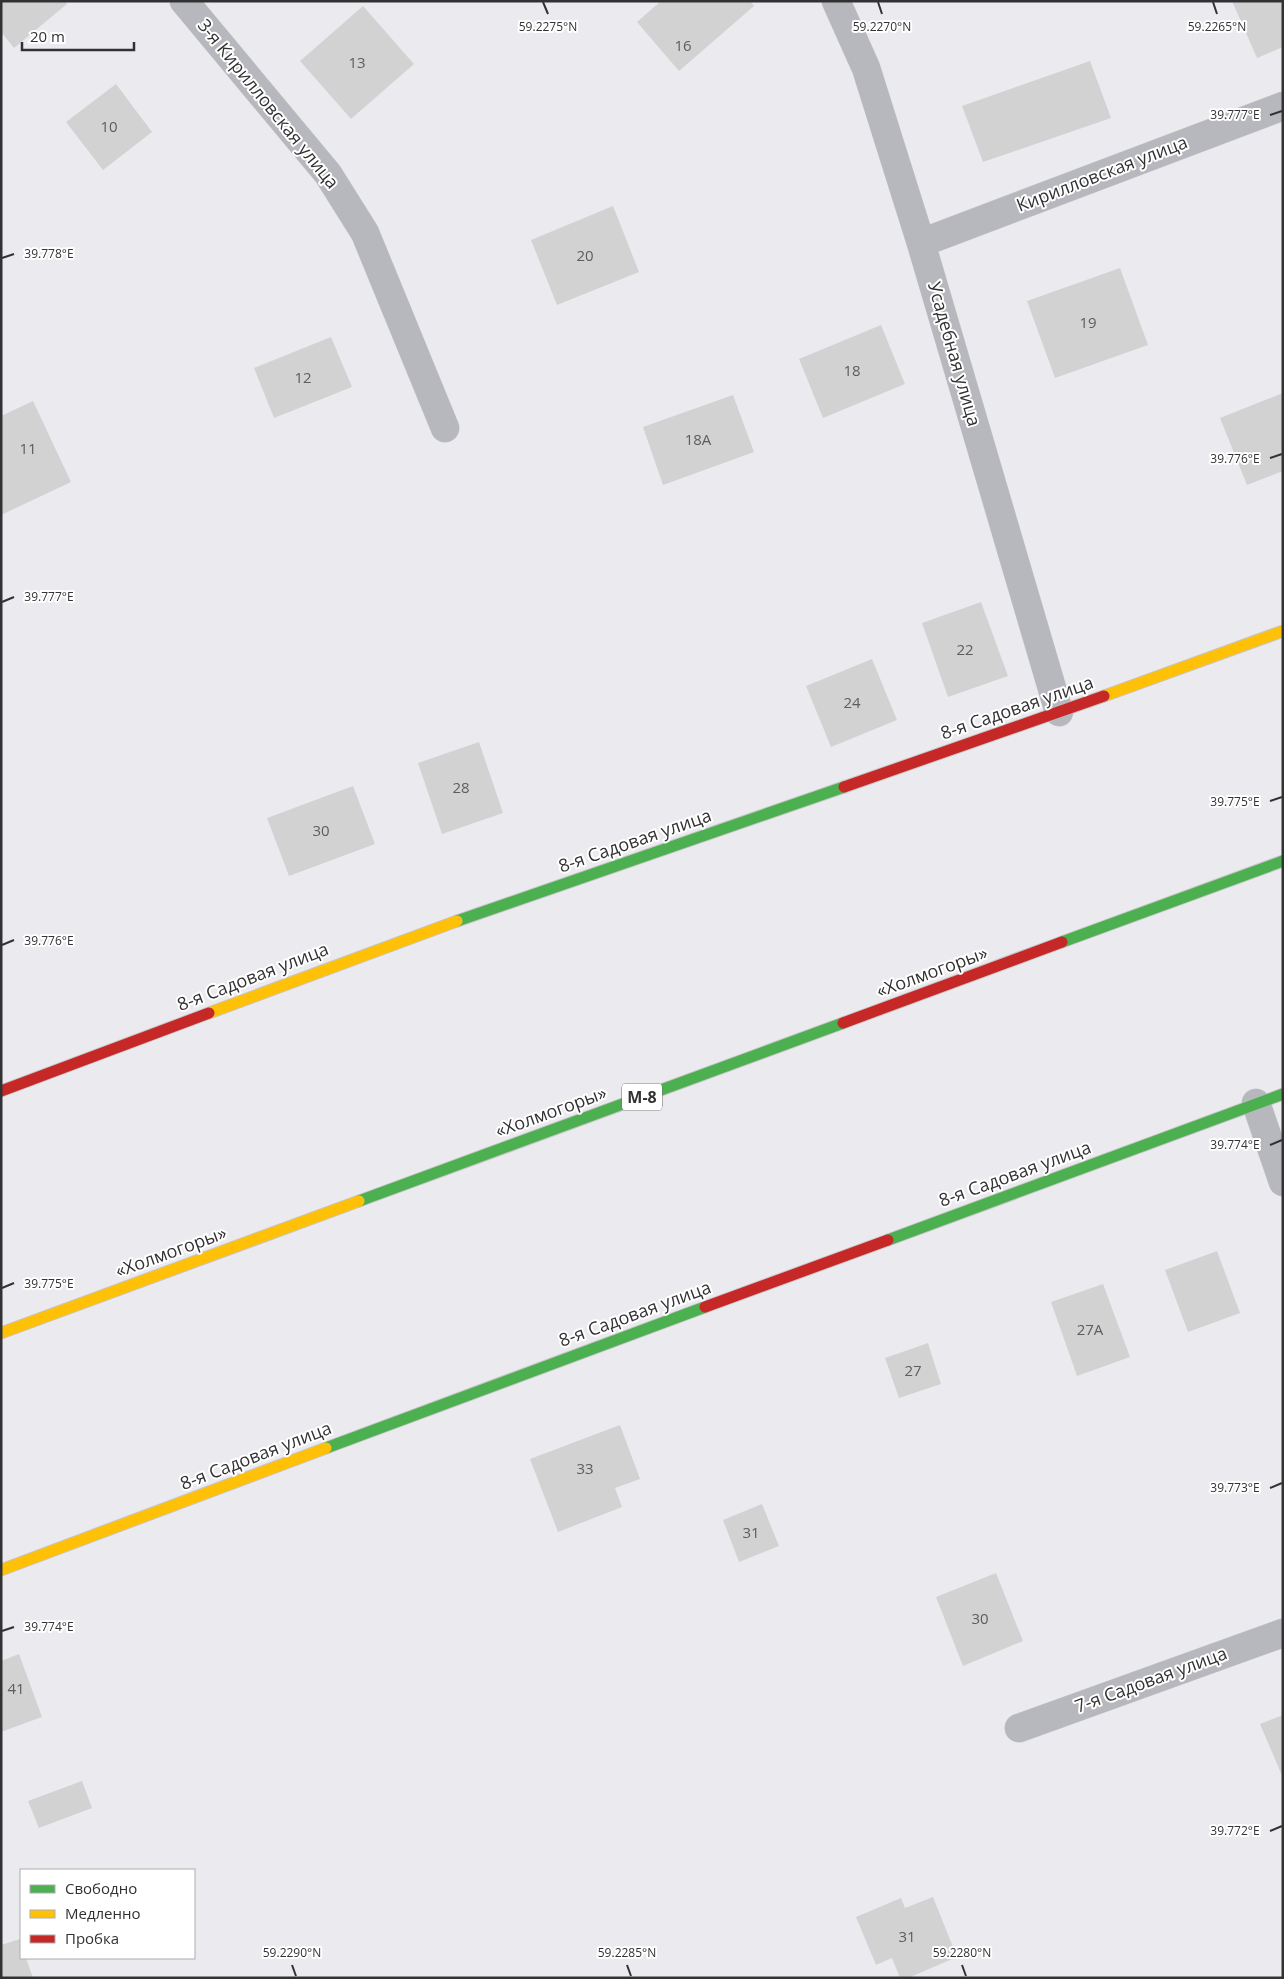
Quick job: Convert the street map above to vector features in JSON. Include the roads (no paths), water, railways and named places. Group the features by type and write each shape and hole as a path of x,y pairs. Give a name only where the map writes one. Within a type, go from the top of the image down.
{"main road":[{"name":"8-я Садовая улица","path":"1,1091 386,946 1059,712 1283,631"},
{"name":"«Холмогоры»","path":"1,1333 1283,861"},
{"name":"8-я Садовая улица","path":"1,1570 1283,1094"}],"street":[{"name":"3-я Кирилловская улица","path":"184,1 328,174 365,233 445,428"},
{"name":"Усадебная улица","path":"836,1 866,68 921,243 1059,712"},
{"name":"Кирилловская улица","path":"921,243 1283,106"},
{"path":"1256,1103 1283,1182"},
{"name":"7-я Садовая улица","path":"1018,1728 1283,1633"}]}
